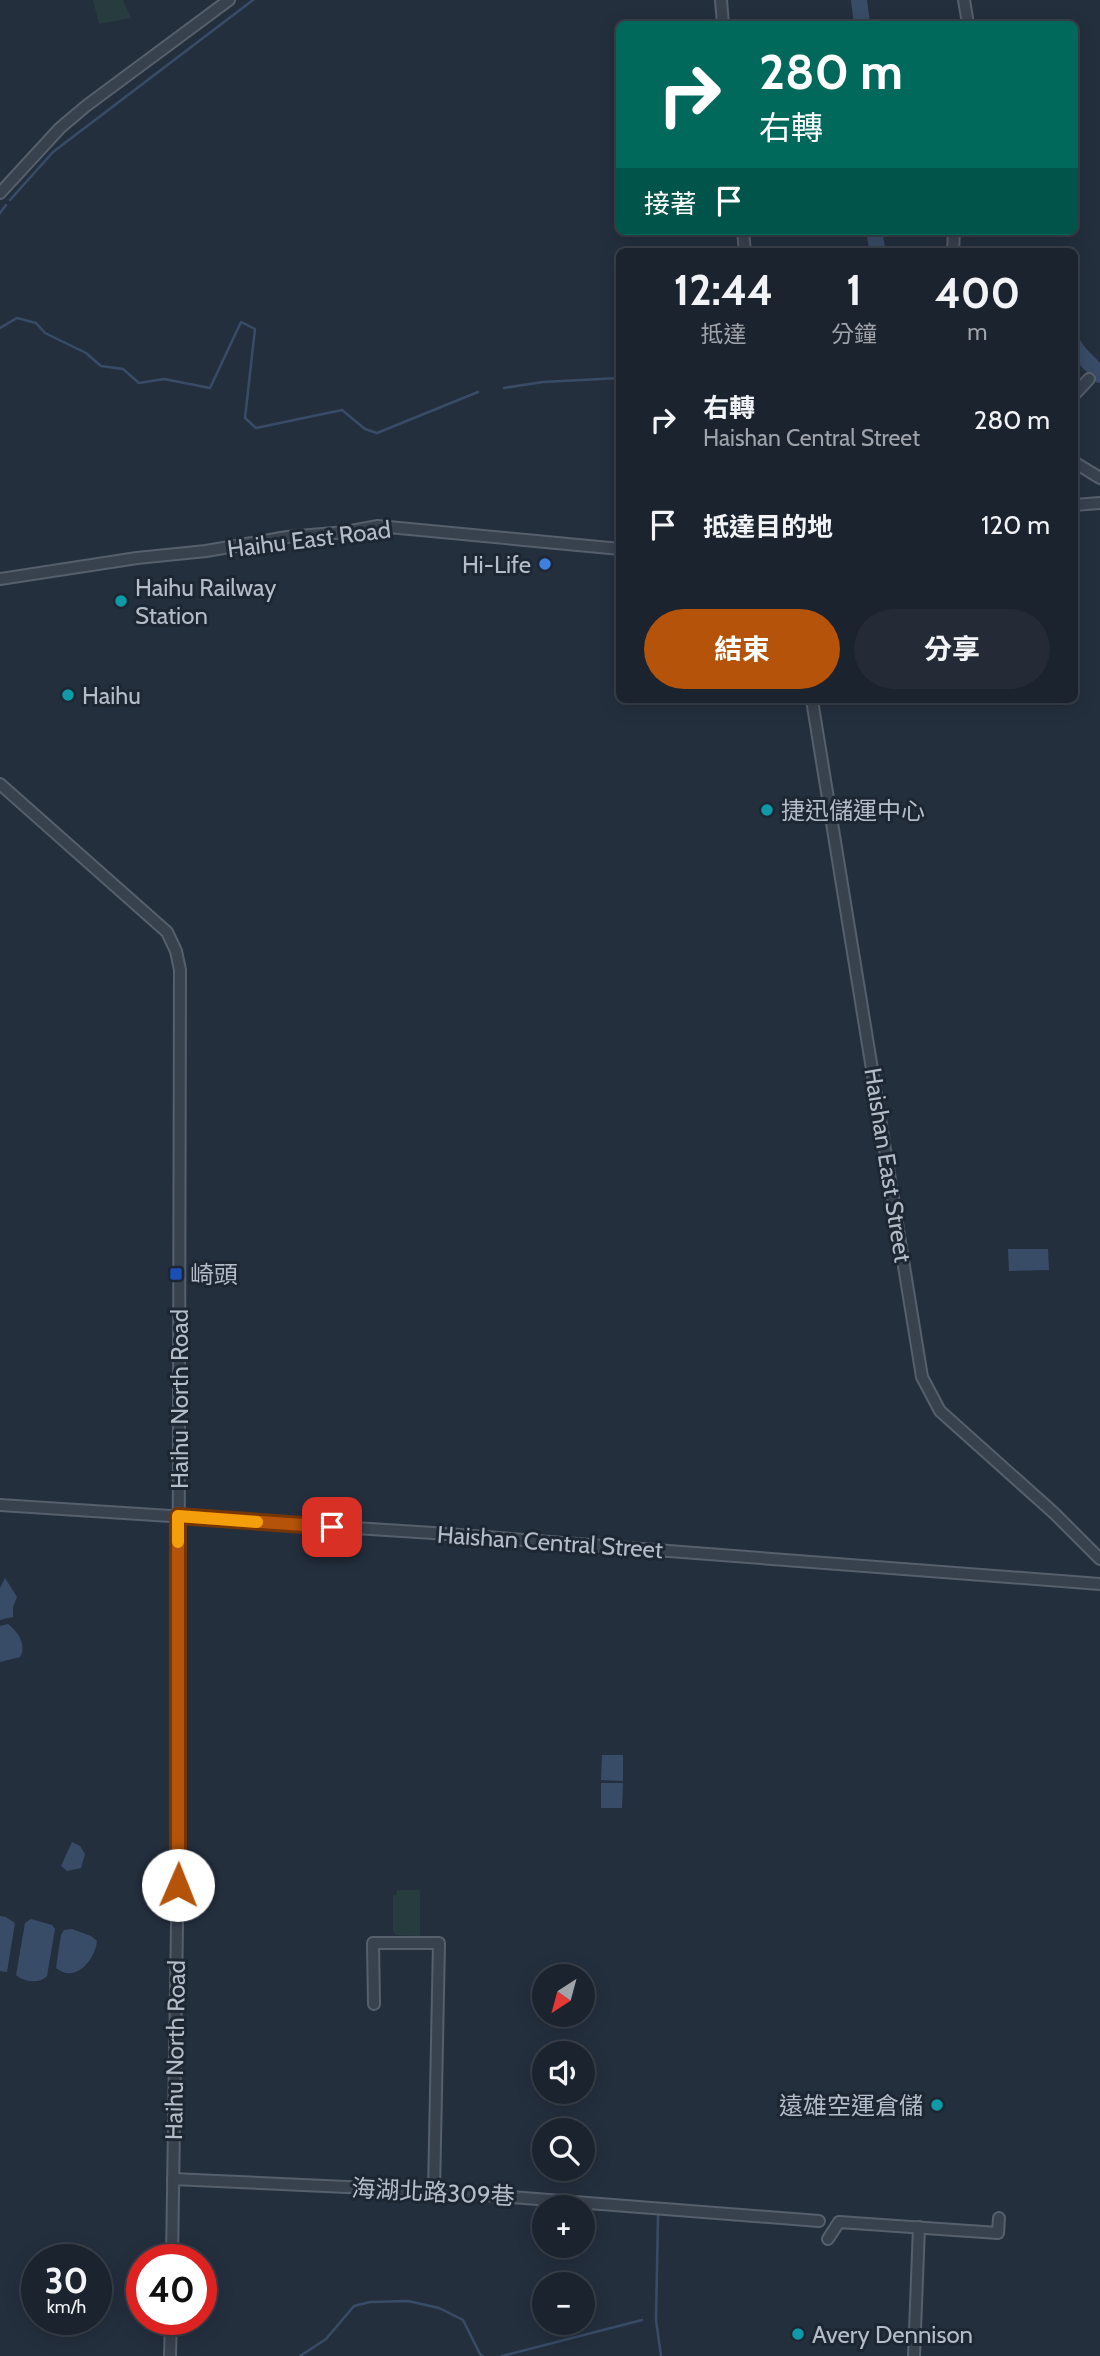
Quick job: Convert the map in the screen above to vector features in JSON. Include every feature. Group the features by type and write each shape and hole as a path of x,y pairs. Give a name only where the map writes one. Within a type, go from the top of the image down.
{"street":[{"path":"0,193 44,144 77,113 229,0"},
{"path":"721,0 723,21"},
{"path":"964,0 968,21"},
{"path":"1078,391 1089,379"},
{"path":"1078,464 1100,478"},
{"path":"1078,505 1100,503"},
{"name":"Haihu East Road","path":"0,579 378,526 616,549"},
{"name":"Haishan East Street","path":"812,703 922,1377 940,1410 1054,1513 1100,1559"},
{"name":"Haihu North Road","path":"0,784 167,932 176,951 180,970 178,1859 172,2244"},
{"name":"Haishan Central Street","path":"0,1505 433,1533 1100,1584"},
{"path":"374,2004 373,1943 439,1943 434,2191"},
{"name":"海湖北路309巷","path":"173,2179 434,2191 819,2221"},
{"path":"828,2239 839,2222 998,2233 999,2218"},
{"path":"914,2356 919,2227"},
{"path":"170,2356 171,2335"}],"green space":[{"path":"93,0 123,0 131,18 99,24"},
{"path":"397,1890 420,1890 420,1936 396,1935 393,1931 393,1895 396,1895"}],"water":[{"path":"1008,1249 1048,1249 1049,1270 1009,1271"},
{"path":"5,1578 17,1597 13,1617 0,1620 0,1588"},
{"path":"8,1624 20,1639 22,1652 20,1657 0,1662 0,1626"},
{"path":"602,1755 623,1755 623,1781 601,1780"},
{"path":"601,1783 623,1783 622,1808 601,1808"},
{"path":"72,1842 80,1846 85,1854 81,1868 67,1871 61,1866"},
{"path":"0,1916 15,1923 7,1972 0,1971"},
{"path":"31,1919 52,1925 55,1929 47,1976 36,1981 16,1975 25,1923"},
{"path":"72,1929 97,1941 83,1968 70,1973 56,1968 61,1935 64,1930"}],"waterway":[{"path":"10,200 53,152 253,0"},
{"path":"859,0 862,21"},
{"path":"0,213 6,205"},
{"path":"876,235 877,248"},
{"path":"0,328 17,318 36,323 45,333 86,353 101,366 123,369 139,383 164,379 210,388 241,322 255,329 245,418 256,428 342,410 365,429 377,433 478,392"},
{"path":"1078,351 1100,375"},
{"path":"504,388 543,382 616,378"},
{"path":"658,2216 656,2320 661,2356"},
{"path":"300,2356 326,2339 354,2306 370,2302 408,2301 439,2308 463,2320 483,2356"},
{"path":"502,2356 642,2320"}],"slow traffic":[{"path":"178,1542 178,1516 257,1522"}],"place":[{"name":"Hi-Life","path":"545,564"},
{"name":"Haihu Railway Station","path":"121,601"},
{"name":"Haihu","path":"68,695"},
{"name":"捷迅儲運中心","path":"767,810"},
{"name":"崎頭","path":"176,1274"},
{"name":"遠雄空運倉儲","path":"937,2105"},
{"name":"Avery Dennison","path":"798,2334"}],"route":[{"path":"178,1885 178,1516 332,1527"}]}
